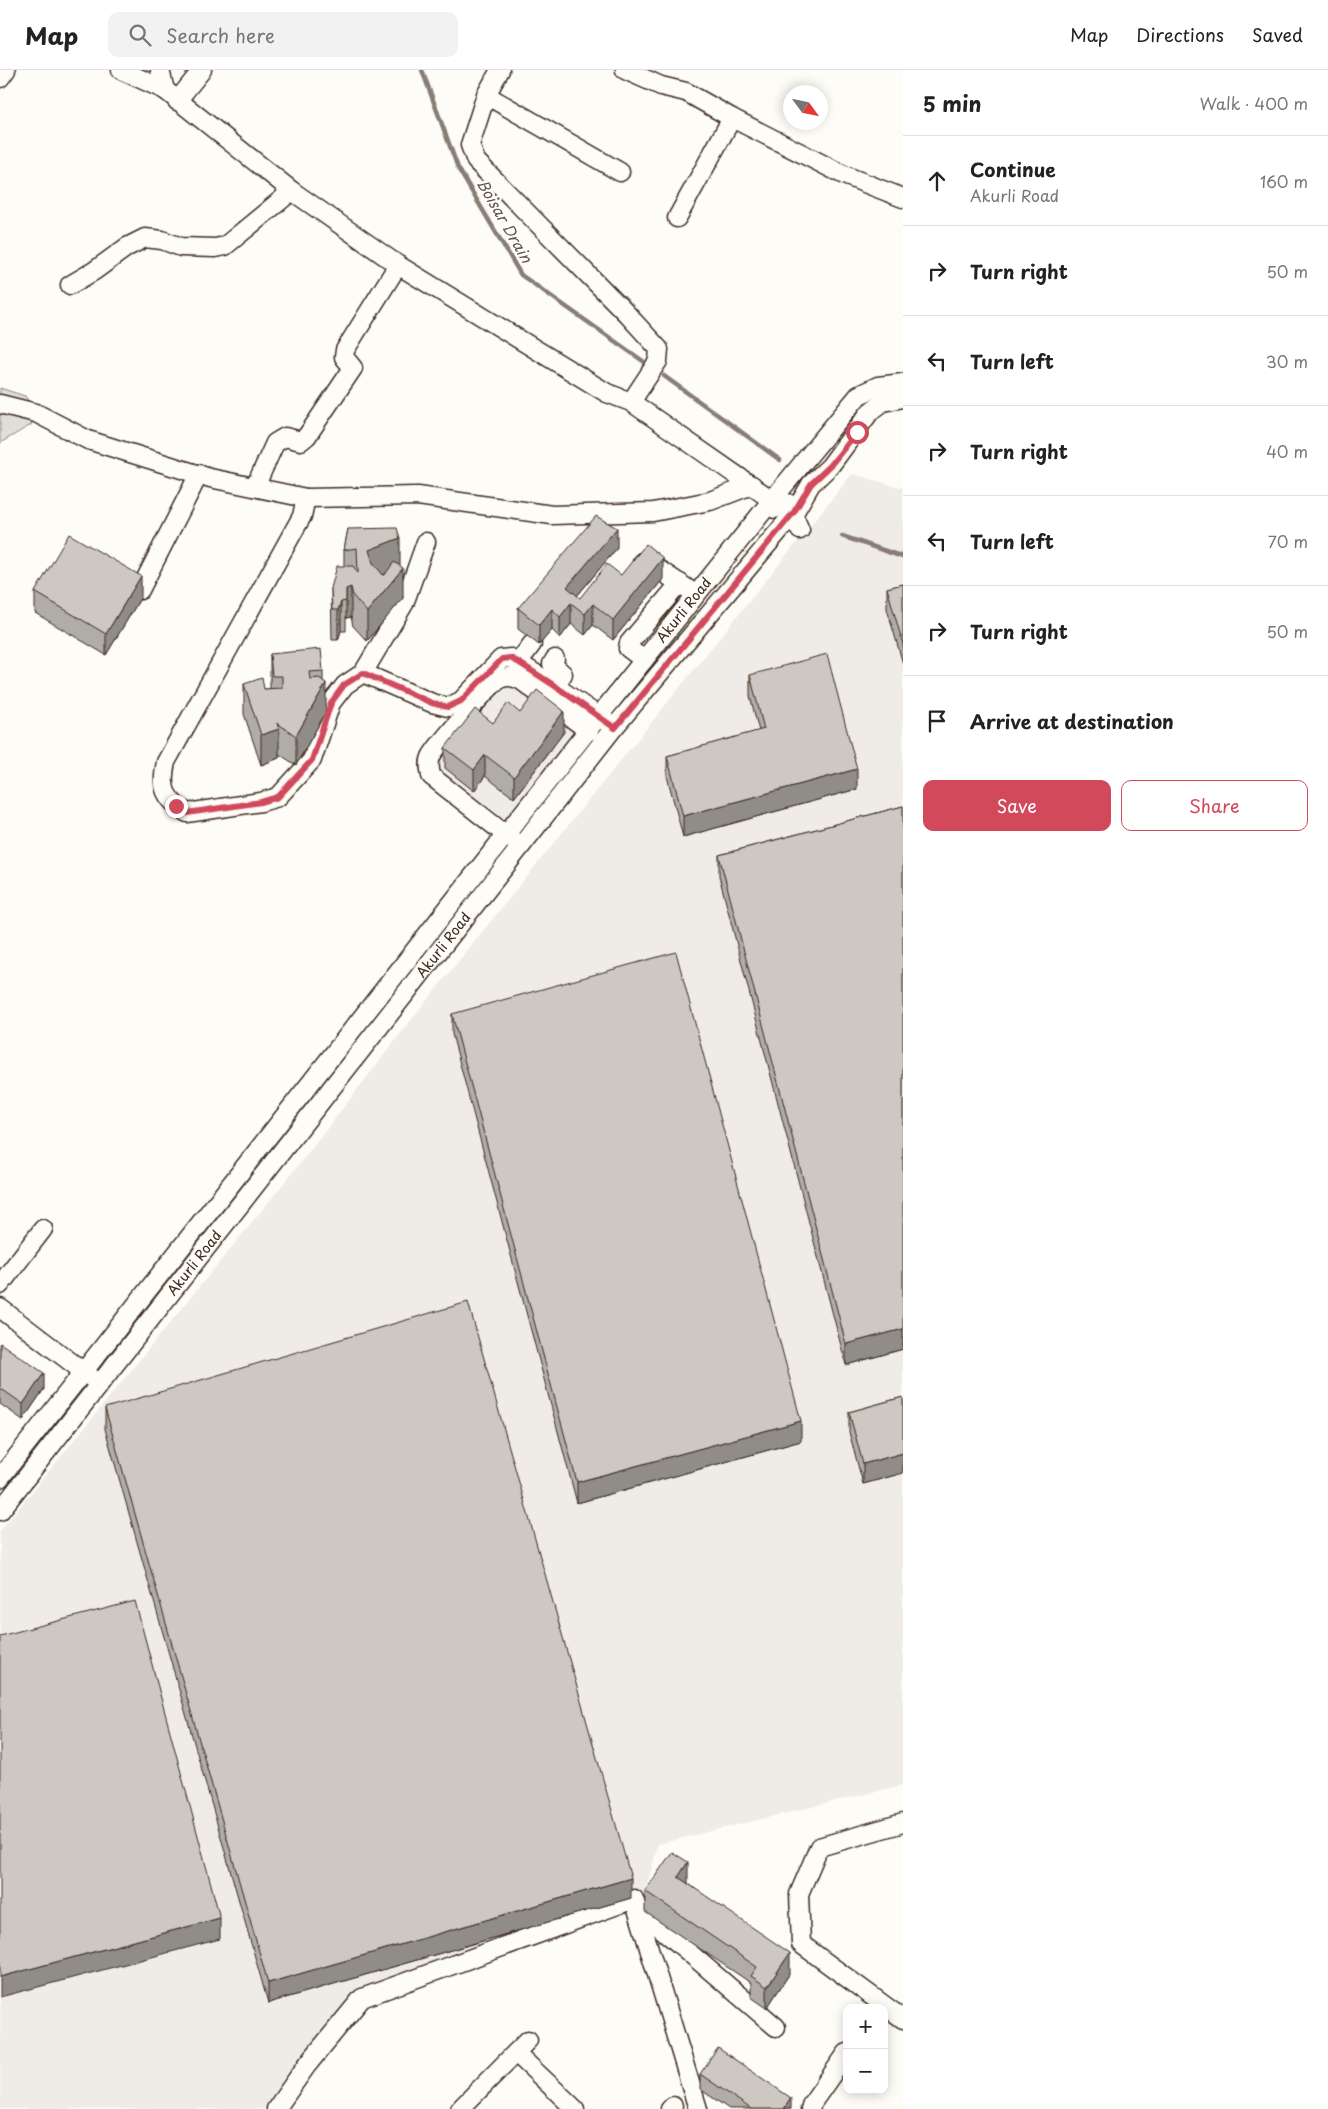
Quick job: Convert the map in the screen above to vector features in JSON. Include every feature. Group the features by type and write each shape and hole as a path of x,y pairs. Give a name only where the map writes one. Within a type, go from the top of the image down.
{"street":[{"path":"0,78 6,70"},
{"path":"121,70 171,95 292,191 398,265 607,393 631,402 752,485 776,495 794,512 800,530"},
{"path":"160,70 171,95"},
{"path":"171,95 202,70"},
{"path":"500,70 486,95 470,145 476,161 659,349 658,361 631,402"},
{"path":"625,70 661,86 686,92 732,118 844,175 903,198"},
{"path":"486,95 620,172"},
{"path":"677,218 732,118"},
{"path":"70,285 94,271 126,247 145,238 162,240 181,247 215,248 225,246 292,191"},
{"path":"255,487 275,443 285,437 301,440 307,436 353,368 344,357 345,350 398,265"},
{"name":"Akurli Road","path":"0,1478 599,716 776,495 859,396 878,386 903,383"},
{"name":"Akurli Road","path":"0,1510 521,846 615,728 794,512 811,484 830,466 870,412 883,402 903,398"},
{"path":"0,404 36,413 88,440 199,474 306,498 418,496 552,515 598,514 653,512 710,501 752,485"},
{"path":"140,590 199,474"},
{"path":"776,495 781,526"},
{"path":"306,498 302,516 166,762 163,777 165,792 176,806 187,813 261,802 278,797 312,760 331,703 344,685 363,673 404,604 426,542"},
{"path":"636,560 652,565 680,583 720,600"},
{"path":"644,660 628,648 629,643 680,583"},
{"path":"518,662 532,644"},
{"path":"363,673 432,703 448,707 461,701 502,659 510,658 555,686 615,728"},
{"path":"555,660 552,664 563,674 555,686"},
{"path":"521,846 431,776 429,766 431,756 458,723 499,680 510,677 522,681 588,730"},
{"path":"439,920 454,932"},
{"path":"314,1078 329,1092"},
{"path":"268,1136 284,1150"},
{"path":"232,1183 248,1194"},
{"path":"0,1285 43,1229"},
{"path":"190,1236 207,1248"},
{"path":"136,1304 153,1316"},
{"path":"0,1308 100,1384"},
{"path":"44,1421 62,1432"},
{"path":"877,2004 801,1944 799,1894 819,1846 903,1823"},
{"path":"276,2109 308,2065 362,1998 634,1899 698,2109"},
{"path":"637,1908 776,2027"},
{"path":"888,2011 903,2019"},
{"path":"462,2108 528,2040"},
{"path":"516,2053 575,2109"},
{"path":"810,2109 812,2102 843,2059"}],"shaded area":[{"path":"0,388 25,396 37,411 31,425 0,443"},
{"path":"852,474 903,488 903,1785 658,1844 643,1901 362,1998 273,2109 0,2109 0,1531 306,1156 407,1025"},
{"path":"517,666 589,722 497,837 426,784 423,772"}],"building":[{"path":"596,516 617,528 567,587 580,598 607,564 621,575 646,544 663,558 613,620 593,604 585,614 571,603 560,617 552,609 539,625 518,608"},
{"path":"397,528 400,538 369,550 373,563 384,576 394,562 403,568 367,612 353,596 351,587 346,589 346,601 341,602 338,610 332,610 331,588 337,566 353,566 358,573 357,548 344,550 348,529"},
{"path":"69,534 141,576 106,634 35,592"},
{"path":"903,584 903,644 887,588"},
{"path":"321,649 323,671 309,672 310,679 319,678 326,683 296,736 277,723 279,729 261,735 244,684 262,678 264,689 282,688 282,676 272,676 270,654"},
{"path":"827,654 857,769 683,816 667,756 764,729 750,675"},
{"path":"537,690 564,711 514,777 485,755 474,770 445,748 475,709 493,723 508,703 520,713"},
{"path":"903,806 903,1329 846,1344 719,855"},
{"path":"676,952 801,1421 577,1482 452,1014"},
{"path":"468,1302 631,1878 268,1983 105,1408"},
{"path":"0,1343 44,1373 23,1404 0,1388"},
{"path":"903,1397 903,1453 863,1464 849,1412"},
{"path":"135,1601 220,1918 0,1977 0,1636"},
{"path":"672,1852 688,1862 678,1877 790,1953 767,1987 751,1976 757,1967 645,1891"},
{"path":"718,2048 791,2098 784,2109 751,2109 700,2074"}],"waterway":[{"name":"Boisar Drain","path":"422,70 458,168 521,275 643,361"},
{"name":"Boisar Drain","path":"664,376 780,460"},
{"path":"842,536 903,557"}],"route":[{"path":"176,806 187,813 261,802 278,797 312,760 331,703 344,685 363,673 432,703 448,707 461,701 502,659 510,658 555,686 615,728 794,512 811,484 830,466 857,432"}]}
